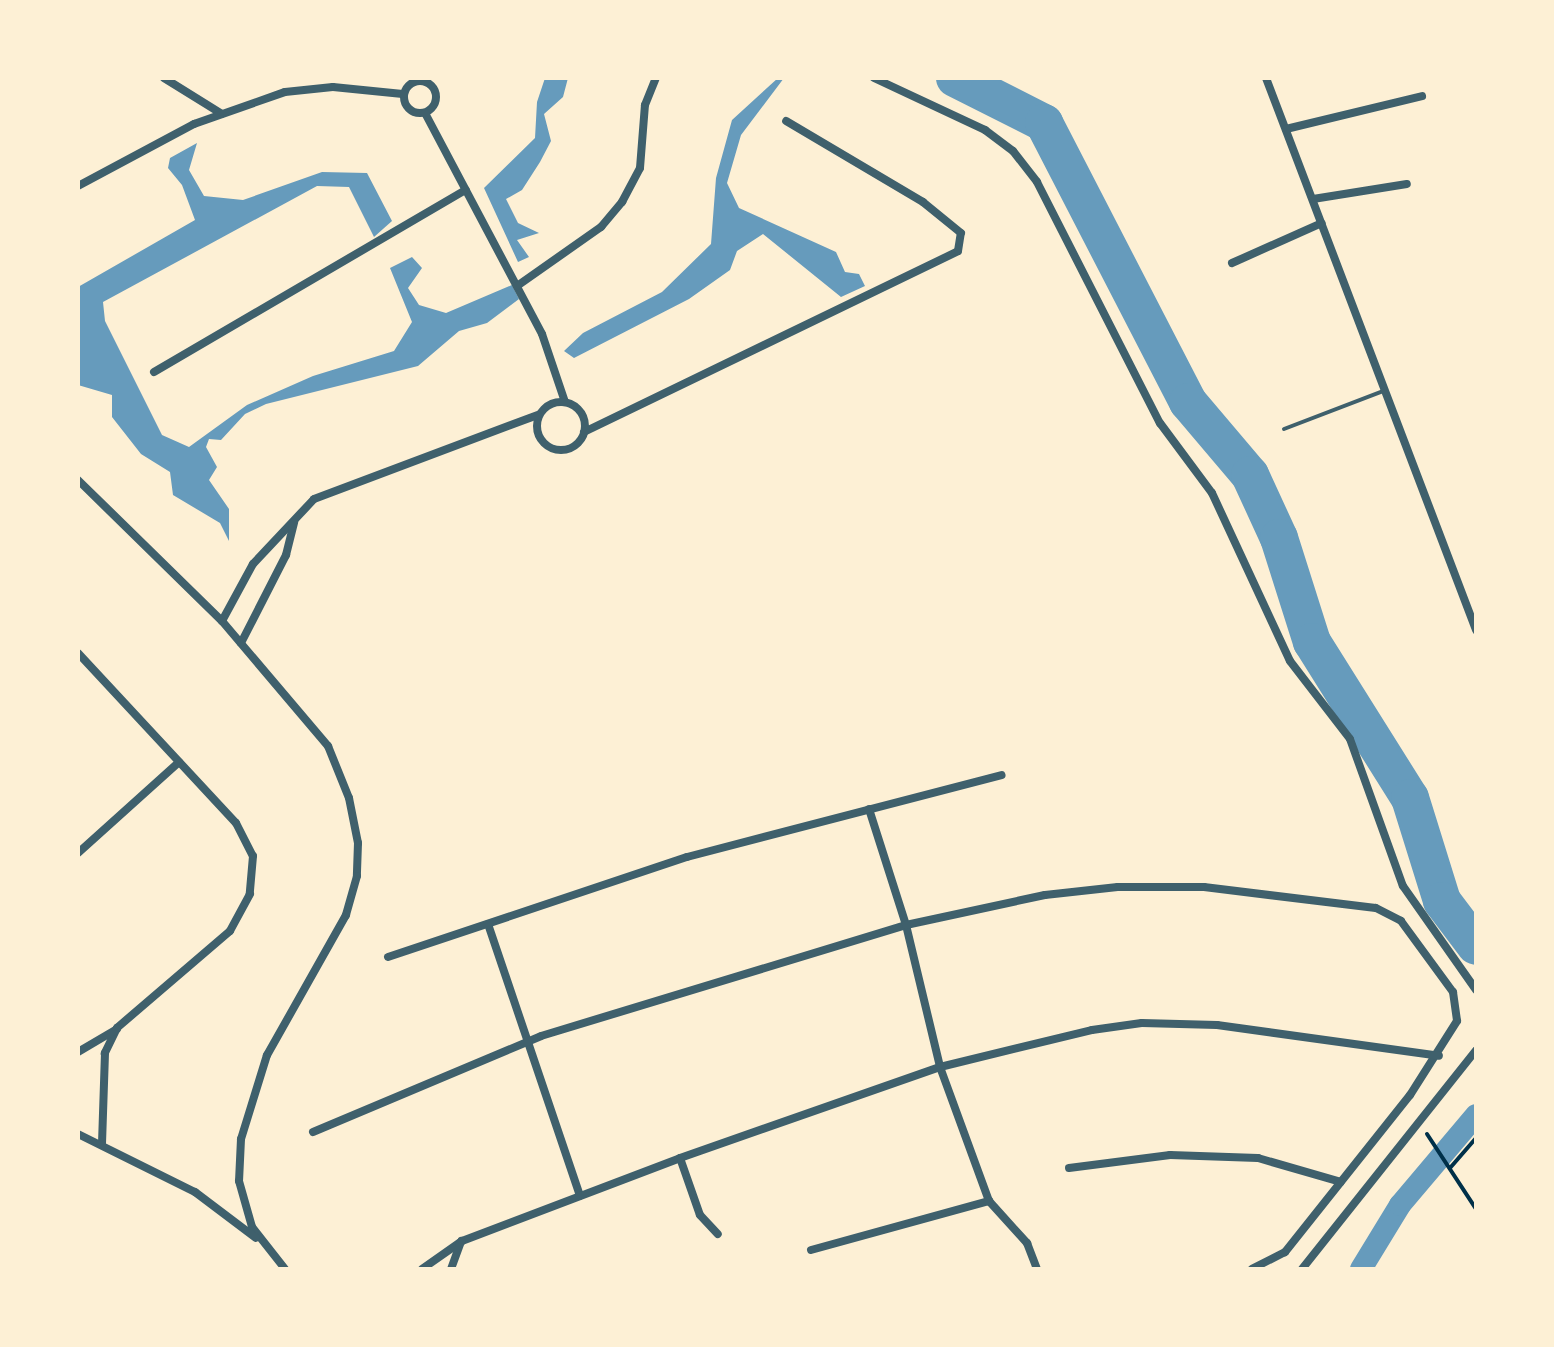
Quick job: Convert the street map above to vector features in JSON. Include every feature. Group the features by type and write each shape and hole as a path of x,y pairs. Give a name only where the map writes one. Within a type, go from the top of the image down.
{"street":[{"path":"164,78 222,114"},
{"path":"517,286 545,270 601,227 622,202 640,168 645,105 656,78"},
{"path":"874,78 985,130 1013,151 1037,182 1160,423 1212,493 1290,661 1350,739 1416,911 1476,990"},
{"path":"1266,78 1476,630"},
{"path":"403,94 415,81 431,81 436,96 425,113"},
{"path":"78,186 222,114 285,92 333,87 403,94"},
{"path":"403,94 410,111 425,113"},
{"path":"1286,129 1422,96"},
{"path":"425,113 542,334 565,402 584,417 584,432"},
{"path":"538,415 536,431 552,449 575,446 584,432 958,251 961,233 923,202 786,121"},
{"path":"1313,199 1407,184"},
{"path":"154,372 466,190"},
{"path":"1232,263 1322,223"},
{"path":"222,621 253,564 314,499 538,415 550,404 565,402"},
{"path":"78,480 241,643 328,746 349,798 358,843 357,876 346,915 267,1055 241,1139 239,1181 261,1242"},
{"path":"241,643 286,555 294,521"},
{"path":"78,1052 117,1028 230,931 250,894 253,856 236,823 80,658"},
{"path":"78,853 179,762"},
{"path":"388,957 687,857 1002,775"},
{"path":"869,809 906,925 940,1067 989,1201 1020,1233 1037,1269"},
{"path":"313,1132 531,1040 906,925 1045,895 1118,887 1204,887 1376,908 1401,921 1453,992 1457,1021 1439,1056 1285,1252 1252,1269"},
{"path":"488,924 531,1040 580,1196"},
{"path":"422,1269 462,1241 680,1158 940,1067 1092,1030 1142,1023 1297,1032 1439,1056"},
{"path":"102,1144 105,1053 117,1028"},
{"path":"1302,1269 1476,1050"},
{"path":"78,1134 195,1192 261,1242 285,1269"},
{"path":"1069,1168 1170,1155 1258,1158 1341,1182"},
{"path":"680,1158 700,1215 718,1234"},
{"path":"811,1250 989,1201"},
{"path":"451,1269 462,1241"}],"lane":[{"path":"1284,429 1386,390"}],"path":[{"path":"1418,1121 1476,1209"},
{"path":"1450,1168 1476,1138"}],"water":[{"path":"545,78 568,78 563,97 544,114 551,141 522,190 506,199 518,223 539,233 517,240 529,257 518,262 484,188 535,138 537,102"},
{"path":"778,78 784,78 741,135 727,183 739,208 836,252 845,272 859,274 865,286 841,297 763,234 737,251 730,270 689,299 574,358 564,351 583,333 662,292 711,244 716,178 732,120"},
{"path":"197,143 189,170 204,196 243,200 322,172 367,173 392,221 374,237 349,187 317,186 103,302 105,321 162,435 189,447 247,405 313,376 394,351 412,322 390,268 412,257 422,268 408,288 419,305 446,313 512,285 519,299 487,323 459,331 418,366 266,404 245,414 221,440 209,439 206,447 217,467 209,480 229,509 229,541 220,523 173,495 170,472 141,454 112,417 112,395 78,385 78,287 195,220 182,185 168,168 170,158"}],"waterway":[{"path":"955,78 1044,123 1188,402 1250,475 1279,538 1312,642 1410,798 1442,901 1476,946"},
{"path":"1361,1269 1400,1205 1476,1115"}]}
